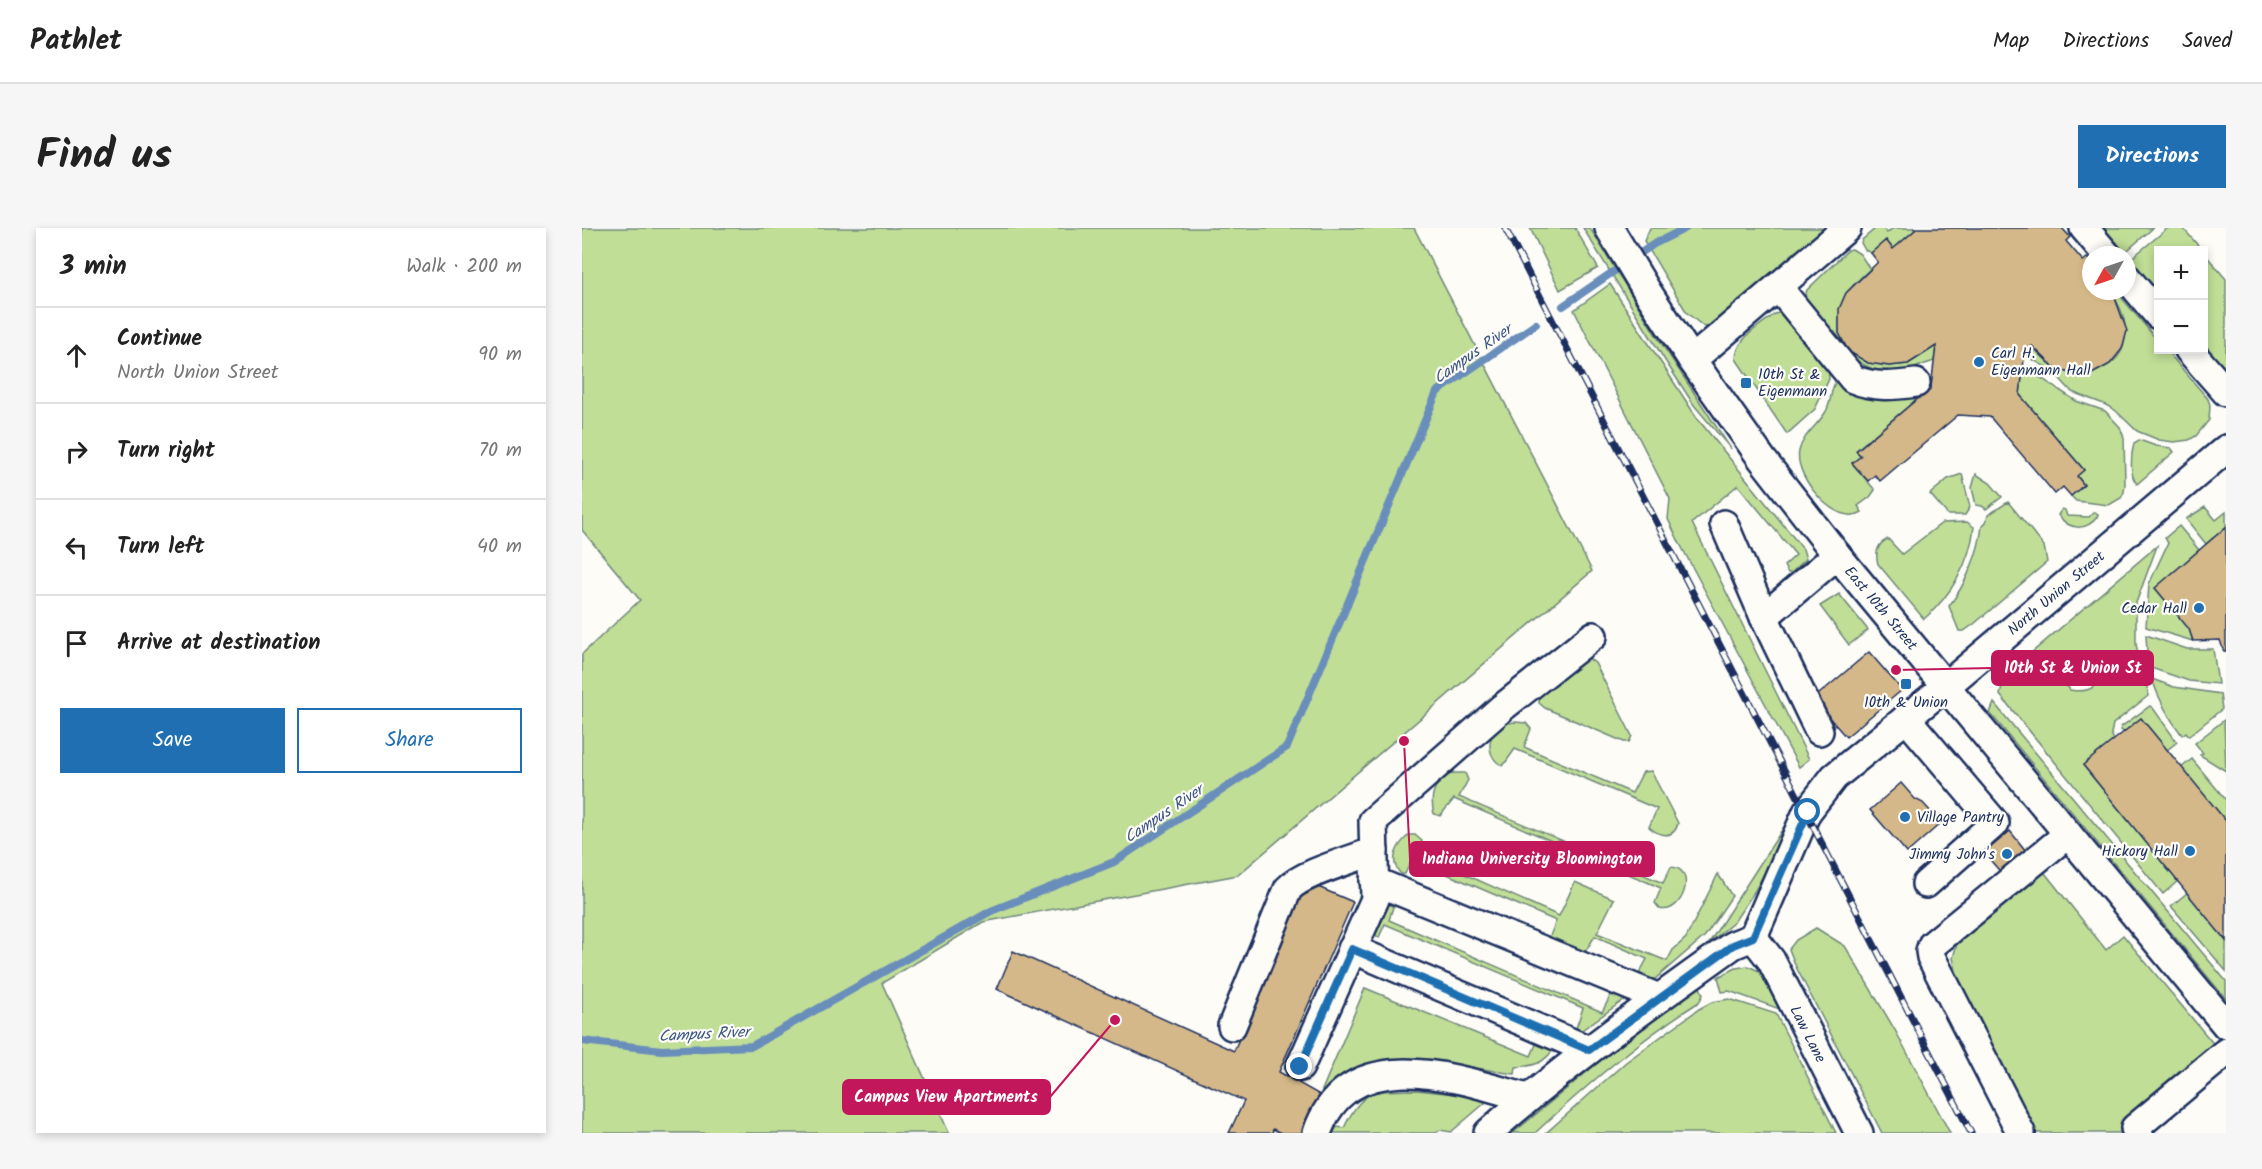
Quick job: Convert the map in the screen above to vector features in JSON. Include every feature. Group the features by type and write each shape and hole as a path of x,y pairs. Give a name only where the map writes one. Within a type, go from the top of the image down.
{"street":[{"name":"East 10th Street","path":"1609,228 1692,360 1762,459 1837,555 2226,1025"},
{"path":"1692,360 1847,228"},
{"path":"2084,228 2099,246"},
{"path":"1778,287 1853,380 1869,385 1888,386 1916,383"},
{"path":"2136,289 2154,310"},
{"path":"2193,354 2226,392"},
{"name":"North Union Street","path":"1753,937 1808,812 1834,777 1946,686 2226,449"},
{"path":"1724,524 1764,617 1819,731"},
{"path":"1764,617 1837,555"},
{"path":"1300,1067 1375,899 1373,821 1503,707 1593,636"},
{"path":"1906,718 1995,823 1926,884"},
{"path":"2021,1133 1930,951 1932,945 2068,834"},
{"path":"1232,1026 1288,890 1304,878 1374,851"},
{"path":"1374,881 1659,998"},
{"path":"1488,1133 1527,1098 1659,998 1733,945 1753,937"},
{"name":"Law Lane","path":"1753,937 1771,960 1860,1133"},
{"path":"1352,949 1589,1050"},
{"path":"2139,1133 2135,1128 2226,1052"},
{"path":"1317,1133 1325,1114 1340,1094 1371,1076 1402,1074 1452,1077 1527,1098"}],"green space":[{"path":"582,228 1414,228 1592,571 1238,875 983,922 882,983 949,1133 582,1133 582,654 640,600 582,530"},
{"path":"1530,228 1575,228 1598,268 1560,290"},
{"path":"1583,228 1590,228 1656,335 1731,449 1694,405"},
{"path":"1650,228 1821,228 1825,232 1714,324 1704,327 1687,313 1644,241"},
{"path":"1876,228 1883,228 1887,233 1893,228 1914,228 1915,230 1893,249 1886,240 1871,253 1865,250 1861,243"},
{"path":"2100,228 2153,228 2132,246 2115,246"},
{"path":"2168,228 2183,228 2199,246 2154,246 2154,292 2136,271 2136,254"},
{"path":"1852,249 1860,254 1870,269 1845,296 1840,311 1839,333 1868,363 1889,366 1908,364 1936,346 1934,361 1904,371 1887,372 1872,369 1845,351 1803,301 1807,290 1848,250"},
{"path":"2208,258 2226,279 2226,376 2208,354"},
{"path":"1610,284 1697,418 1803,549 1806,559 1791,573 1788,573 1784,566 1796,555 1738,485 1692,523 1809,759 1799,767 1679,542 1668,519 1670,499 1574,310"},
{"path":"2116,300 2124,300 2154,336 2154,354 2169,354 2208,399 2209,420 2196,436 2189,440 2174,442 2159,440 2137,431 2115,410 2072,392 2052,370 2024,355 2025,351 2032,346 2053,366 2084,374 2097,372 2115,360 2121,351 2125,331 2121,310"},
{"path":"1779,313 1790,319 1828,365 1829,379 1815,409 1787,434 1736,359 1744,339"},
{"path":"2023,366 2076,401 2105,411 2120,427 2124,438 2125,484 2121,498 2109,505 2076,501 2071,496 2084,485 2077,476 2084,470 2020,395"},
{"path":"1837,379 1917,399 1856,450 1861,456 1852,463 1875,490 1858,506 1862,512 1852,515 1840,513 1831,508 1813,491 1801,470 1799,460 1801,446 1827,409"},
{"path":"2139,440 2171,448 2174,452 2137,484 2133,476 2132,459 2134,443"},
{"path":"1962,474 1970,507 1965,515 1948,515 1930,494 1948,479"},
{"path":"1976,474 1990,483 2002,497 1986,509 1976,505 1972,488"},
{"path":"2008,502 2044,546 2047,562 1974,624 1964,631 1959,631 1949,606 1971,568 1982,526 1988,515"},
{"path":"2205,507 2216,520 2226,512 2226,527 2206,544 2186,519"},
{"path":"2062,509 2065,510 2067,516 2089,517 2094,512 2098,516 2083,527 2072,526 2058,515"},
{"path":"1967,522 1974,527 1964,566 1943,600 1924,619 1878,564 1878,549 1881,543 1888,539 1902,554 1942,523"},
{"path":"2179,526 2199,550 2156,588 2189,629 2193,641 2146,627 2149,584 2168,543 2165,538"},
{"path":"2157,546 2136,603 2136,644 2140,664 2107,655 2074,653 2042,659 2010,671"},
{"path":"1839,594 1868,630 1849,645 1820,606"},
{"path":"2146,635 2187,649 2213,649 2218,684 2189,681 2148,667"},
{"path":"1585,656 1595,663 1632,736 1629,742 1624,742 1545,708 1539,703 1539,695"},
{"path":"2057,664 2058,674 2070,690 2084,691 2094,686 2103,664 2126,670 2144,681 2148,696 2113,724 2111,734 2114,740 2083,765 2178,881 2163,894 2000,695 2002,686 2008,681 2015,683"},
{"path":"2152,679 2174,687 2220,694 2222,709 2189,736 2186,732 2182,735 2164,708"},
{"path":"1994,703 2226,981 2226,999 1990,713"},
{"path":"2150,706 2177,742 2167,750 2141,718 2124,732 2121,730 2121,727"},
{"path":"2224,720 2226,771 2200,755 2203,753 2195,743"},
{"path":"1515,722 1526,723 1531,729 1524,747 1632,793 1643,772 1651,771 1678,823 1676,828 1670,834 1657,833 1649,827 1657,809 1515,749 1503,766 1498,763 1491,753 1492,735 1503,725"},
{"path":"2192,759 2226,800 2226,821 2181,768"},
{"path":"1454,773 1465,773 1468,780 1459,797 1663,883 1671,867 1679,869 1684,875 1685,882 1681,899 1668,909 1660,909 1655,903 1661,888 1454,799 1440,816 1434,814 1432,800 1435,789 1442,780"},
{"path":"1787,822 1791,825 1754,892 1734,922 1709,943"},
{"path":"1409,835 1415,835 1422,841 1419,854 1559,916 1575,882 1614,899 1597,933 1667,961 1673,950 1686,938 1718,874 1732,896 1705,936 1655,979 1648,980 1641,977 1640,972 1647,959 1595,936 1583,955 1548,941 1556,921 1412,859 1405,874 1401,874 1395,864 1396,853 1401,843"},
{"path":"2041,868 2106,950 2123,935 2216,1047 2127,1133 2037,1133 1958,979 1953,958 1958,939"},
{"path":"2187,893 2226,941 2226,971 2171,906"},
{"path":"1387,902 1393,907 1389,920 1602,1012 1611,995 1618,994 1624,1000 1579,1032 1576,1028 1583,1008 1385,924 1379,937 1375,936 1373,933"},
{"path":"1816,928 1845,946 1895,1030 1950,1133 1882,1133 1796,967 1789,949 1796,940"},
{"path":"1748,966 1766,974 1848,1133 1843,1133 1780,1009 1729,991 1722,992 1718,977 1736,968"},
{"path":"1700,987 1703,995 1699,1002 1614,1064 1535,1133 1513,1133 1635,1032"},
{"path":"1365,988 1531,1056 1537,1042 1554,1049 1538,1063 1516,1067 1515,1074 1415,1060 1376,1062 1349,1072 1325,1098 1320,1095"},
{"path":"1729,999 1776,1014 1836,1133 1546,1133 1626,1062 1699,1009 1712,1002"},
{"path":"1416,1090 1475,1096 1481,1098 1485,1103 1451,1132 1440,1130 1436,1133 1333,1133 1337,1127 1344,1128 1364,1098 1380,1092"}],"building":[{"name":"Carl H. Eigenmann Hall","path":"1914,228 2062,228 2070,237 2066,241 2082,260 2082,300 2116,300 2127,331 2122,349 2110,364 2090,375 2072,374 2054,367 2032,346 2025,351 2020,395 2084,470 2077,476 2084,485 2071,496 2063,487 2055,494 1990,417 1958,415 1880,481 1875,475 1868,481 1852,463 1861,456 1856,451 1931,387 1936,346 1908,364 1889,366 1868,363 1848,351 1839,333 1839,309 1846,293 1878,262 1871,253 1886,240 1893,249 1915,230"},
{"name":"Cedar Hall","path":"2226,527 2226,652 2224,652 2220,640 2193,641 2189,629 2155,588"},
{"path":"1869,652 1902,690 1846,737 1813,699"},
{"name":"Hickory Hall","path":"2141,718 2226,821 2226,941 2083,765"},
{"name":"Village Pantry","path":"1901,783 1941,823 1907,853 1870,810"},
{"name":"Jimmy John's","path":"2010,831 2030,856 2005,877 1984,853"},
{"path":"1304,881 1353,902 1279,1072 1320,1095 1304,1133 1281,1133 1273,1129 1272,1133 1229,1133 1244,1101 997,989 1013,951 1234,1051"}],"waterway":[{"name":"Campus River","path":"1563,306 1654,244 1686,228"},
{"name":"Campus River","path":"582,1041 662,1050 752,1046 991,911 1114,862 1287,747 1437,392 1536,324"}],"railway":[{"path":"1505,228 1971,1133"}],"place":[{"name":"Carl H. Eigenmann Hall","path":"1979,362"},
{"name":"10th St & Eigenmann","path":"1746,383"},
{"name":"Cedar Hall","path":"2199,608"},
{"name":"10th St & Union St","path":"1896,670"},
{"name":"10th & Union","path":"1906,684"},
{"name":"Indiana University Bloomington","path":"1404,741"},
{"name":"Village Pantry","path":"1905,817"},
{"name":"Hickory Hall","path":"2190,851"},
{"name":"Jimmy John's","path":"2007,854"},
{"name":"Campus View Apartments","path":"1115,1020"}],"route":[{"path":"1300,1067 1352,949 1589,1050 1733,945 1753,937 1808,812"}]}
